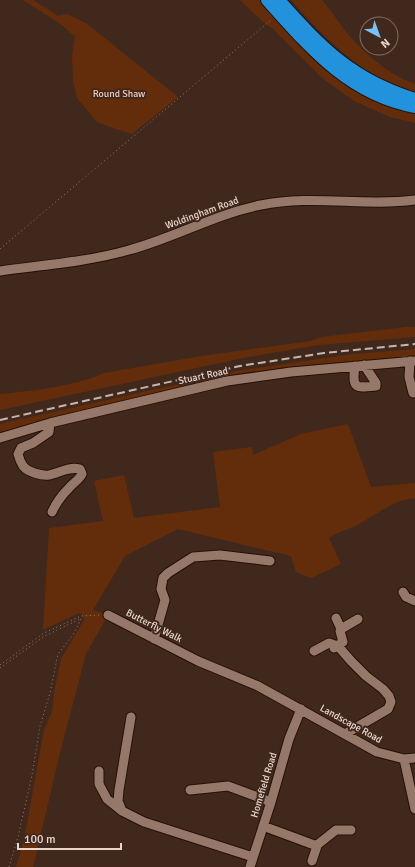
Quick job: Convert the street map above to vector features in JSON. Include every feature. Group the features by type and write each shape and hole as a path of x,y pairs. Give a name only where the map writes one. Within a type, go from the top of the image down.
{"highway":[{"path":"267,0 313,50 342,75 381,97 415,107"},
{"path":"280,0 316,40 342,63 366,79 380,86 415,98"}],"street":[{"name":"Woldingham Road","path":"0,271 98,258 130,250 230,213 261,205 304,200 391,202 415,200"},
{"name":"Stuart Road","path":"0,438 50,422 227,381 291,372 412,361"},
{"path":"412,361 409,377 413,393"},
{"path":"355,366 353,380 356,386 360,388 376,386 376,383 364,365"},
{"path":"50,422 49,432 33,443 22,448 18,454 23,466 36,473 48,475 75,468 80,469 82,474 81,478 69,488 56,504 52,512"},
{"path":"154,639 165,600 161,589 163,578 168,573 193,557 220,555 270,561"},
{"path":"403,592 406,597 415,601"},
{"name":"Butterfly Walk","path":"108,615 198,661 258,686 301,709"},
{"path":"336,618 341,629 338,645"},
{"path":"341,629 358,619"},
{"path":"314,651 329,642 338,645 351,661 389,696 391,702 388,708 345,734"},
{"name":"Landscape Road","path":"301,709 377,752 404,759 415,758"},
{"name":"Homefield Road","path":"250,867 289,739 301,709"},
{"path":"122,811 118,801 119,790 132,717"},
{"path":"404,759 415,809"},
{"path":"99,771 99,784 107,799 122,811 144,822 253,858"},
{"path":"190,790 228,786 271,802"},
{"path":"263,826 317,846"},
{"path":"312,861 317,846 336,830 350,830"}],"path":[{"path":"0,249 278,13"},
{"path":"0,665 44,634 81,616 108,615"},
{"path":"9,867 18,837 32,775 40,726 50,693 58,654 73,635 81,616"},
{"path":"0,668 45,636 81,619"}],"green space":[{"name":"Round Shaw","path":"23,0 33,0 58,16 67,14 86,23 178,97 132,134 97,122 77,98 73,81 72,57 75,37 62,25"},
{"path":"240,0 261,0 314,60 326,70 352,89 367,97 415,113 415,123 390,117 354,101 322,78 272,28 263,22"},
{"path":"291,0 322,0 346,32 359,46 359,56 371,56 396,75 415,84 415,92 396,86 362,67 331,43"},
{"path":"415,327 415,337 319,345 243,358 0,410 0,394 67,385 93,378 104,373 201,356 311,341 321,337"},
{"path":"415,349 415,357 277,369 187,387 0,432 0,424 236,371 353,354"},
{"path":"348,424 371,487 415,483 415,499 408,499 393,504 355,526 329,538 341,564 311,578 296,572 291,556 178,529 125,556 93,610 108,615 86,654 60,753 33,867 16,867 24,840 44,730 52,712 54,693 61,659 84,620 82,614 79,613 43,630 49,528 103,521 94,481 124,475 134,518 220,507 213,452 252,447 253,455 301,434"}],"railway":[{"path":"0,420 240,366 324,353 415,344"}]}
